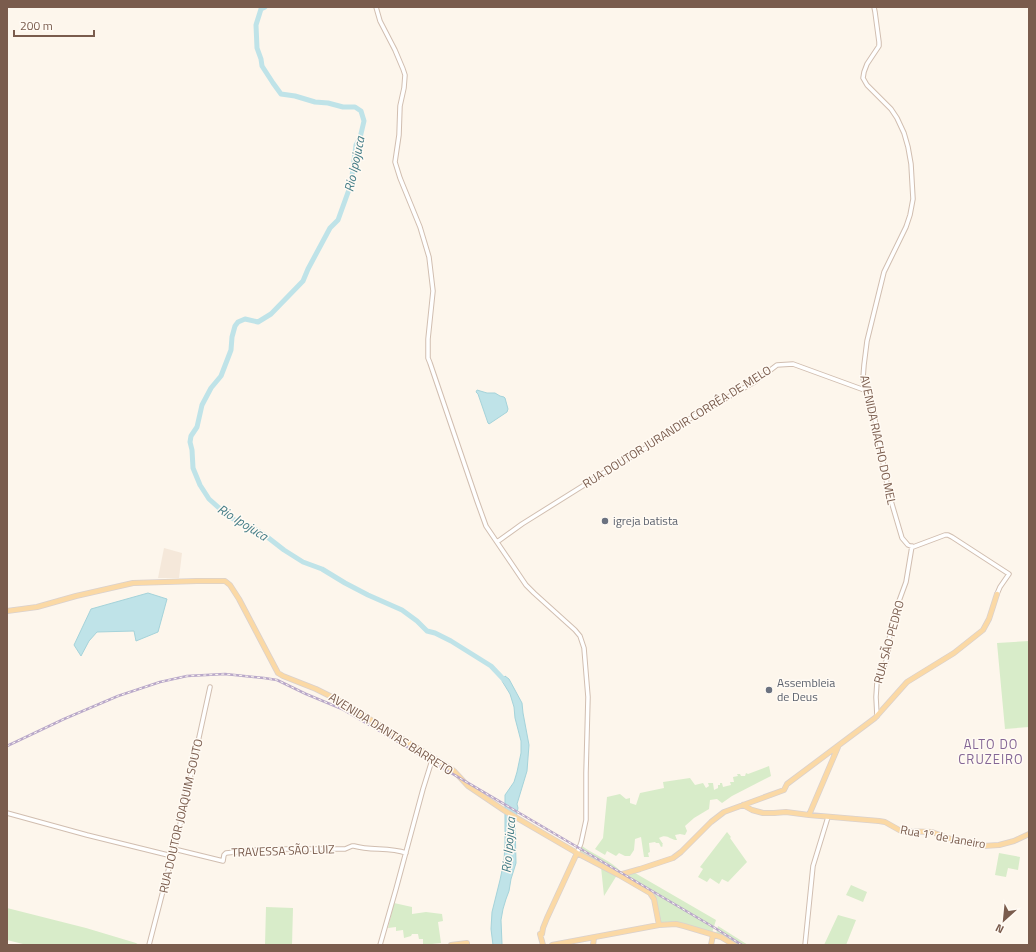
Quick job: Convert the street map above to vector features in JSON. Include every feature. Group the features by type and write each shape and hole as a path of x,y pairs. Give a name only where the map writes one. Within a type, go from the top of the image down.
{"main road":[{"name":"AVENIDA DANTAS BARRETO","path":"7,611 32,608 133,583 196,580 222,581 228,583 236,593 275,670 278,673 326,694 433,757 454,771 468,786 504,811 652,895 658,925"},
{"path":"619,875 673,858 718,816 728,810 784,790 787,784 877,716 907,682 954,653 983,630 997,594"},
{"path":"809,815 839,746"},
{"name":"Rua 1º de Janeiro","path":"743,805 752,810 763,813 786,812 885,822 901,831 932,832 956,841 983,846 1014,841 1029,834"},
{"path":"543,945 540,934 542,934 547,918 577,853"},
{"path":"552,945 658,925 676,924 721,937 734,945"},
{"path":"711,945 713,935"},
{"path":"593,945 594,938"},
{"path":"451,945 467,944"}],"street":[{"path":"376,7 380,21 404,69 405,75 395,162 409,202 420,227 429,258 433,291 428,339 428,358 486,526 526,585 575,630 580,636 584,648 588,697 586,773 587,805 585,825 577,853"},
{"name":"AVENIDA RIACHO DO MEL","path":"874,7 880,42 864,72 863,78 867,85 890,108 897,118 904,133 911,164 913,199 906,227 884,272 869,335 863,374 864,383 872,404 892,504 902,538 910,545"},
{"name":"RUA DOUTOR JURANDIR CORRÊA DE MELO","path":"497,542 522,524 641,451 694,416 756,381 777,365 793,364 867,391"},
{"path":"910,545 918,546 948,535 1009,574 997,594"},
{"name":"RUA SÃO PEDRO","path":"877,716 877,682 887,659 891,625 906,582 910,545"},
{"name":"RUA DOUTOR JOAQUIM SOUTO","path":"149,945 174,849 210,687"},
{"path":"380,945 433,757"},
{"path":"7,813 102,839 172,856"},
{"path":"805,945 813,866 828,817"},
{"name":"TRAVESSA SÃO LUIZ","path":"174,849 223,861 225,853 267,849 345,849 354,846 406,853"}],"shaded area":[{"path":"164,548 182,553 179,578 158,578"}],"green space":[{"path":"1029,641 1029,727 1005,729 997,643"},
{"path":"769,766 771,776 732,796 722,803 717,799 710,800 709,809 694,818 685,826 687,831 685,835 675,835 677,840 666,836 659,838 663,844 661,847 659,843 649,843 649,857 644,857 641,837 635,839 634,850 630,856 625,856 619,853 616,856 607,851 605,855 595,849 603,838 607,797 620,794 626,799 630,798 630,803 636,805 640,793 664,788 663,782 690,778 695,785 703,783 706,788 709,786 708,783 713,783 714,790 718,788 720,783 722,783 723,787 731,785 730,782 734,782 733,777 738,776 737,774 745,776 746,773 748,774"},
{"path":"727,832 747,862 728,882 722,879 719,884 710,878 707,882 698,877 703,869 700,867"},
{"path":"582,846 608,861 621,872 620,873 579,852"},
{"path":"999,853 1020,857 1018,870 1008,868 1006,877 995,875"},
{"path":"601,867 617,875 604,896"},
{"path":"635,873 716,920 712,933 660,923 655,896 625,876 626,874"},
{"path":"851,885 867,892 863,902 846,895"},
{"path":"394,903 412,907 412,914 426,912 442,914 443,921 438,922 441,943 423,945 423,939 419,939 418,934 412,934 411,936 404,938 403,930 396,931 396,927 388,928"},
{"path":"266,907 293,908 292,945 265,945"},
{"path":"7,908 86,928 139,945 27,945 7,940"},
{"path":"838,915 856,920 846,945 824,945"},
{"path":"718,926 748,945 737,945 722,935 716,934"}],"water":[{"path":"477,390 487,393 495,393 504,397 508,409 507,412 489,424 476,392"},
{"path":"148,593 167,599 158,632 136,641 134,631 97,632 89,641 81,656 74,645 91,609"},
{"name":"Rio Ipojuca","path":"505,676 509,679 522,703 529,745 527,771 517,804 518,808 515,823 516,863 501,920 502,945 493,945 491,929 492,912 504,861 505,795 514,782 521,753 521,741 515,718 514,707 510,694 502,681"}],"waterway":[{"name":"Rio Ipojuca","path":"265,7 261,9 256,25 257,48 262,66 281,94 343,107 355,107 361,111 364,121 360,138 356,145 351,184 338,220 330,228 303,281 271,314 258,322 245,319 238,322 235,326 231,350 221,376 211,388 202,405 197,427 191,436 190,442 193,468 200,485 209,499 227,515 241,524 253,528 266,536 303,562 322,569 368,595 402,610 417,621 427,631 435,633 451,641 491,666 508,684"}],"railway":[{"path":"7,746 64,719 118,696 160,682 187,676 225,674 277,680 342,709 742,945"}],"place":[{"name":"igreja batista","path":"605,521"},
{"name":"Assembleia de Deus","path":"769,690"}],"district":[{"name":"ALTO DO CRUZEIRO","path":"991,752"}]}
